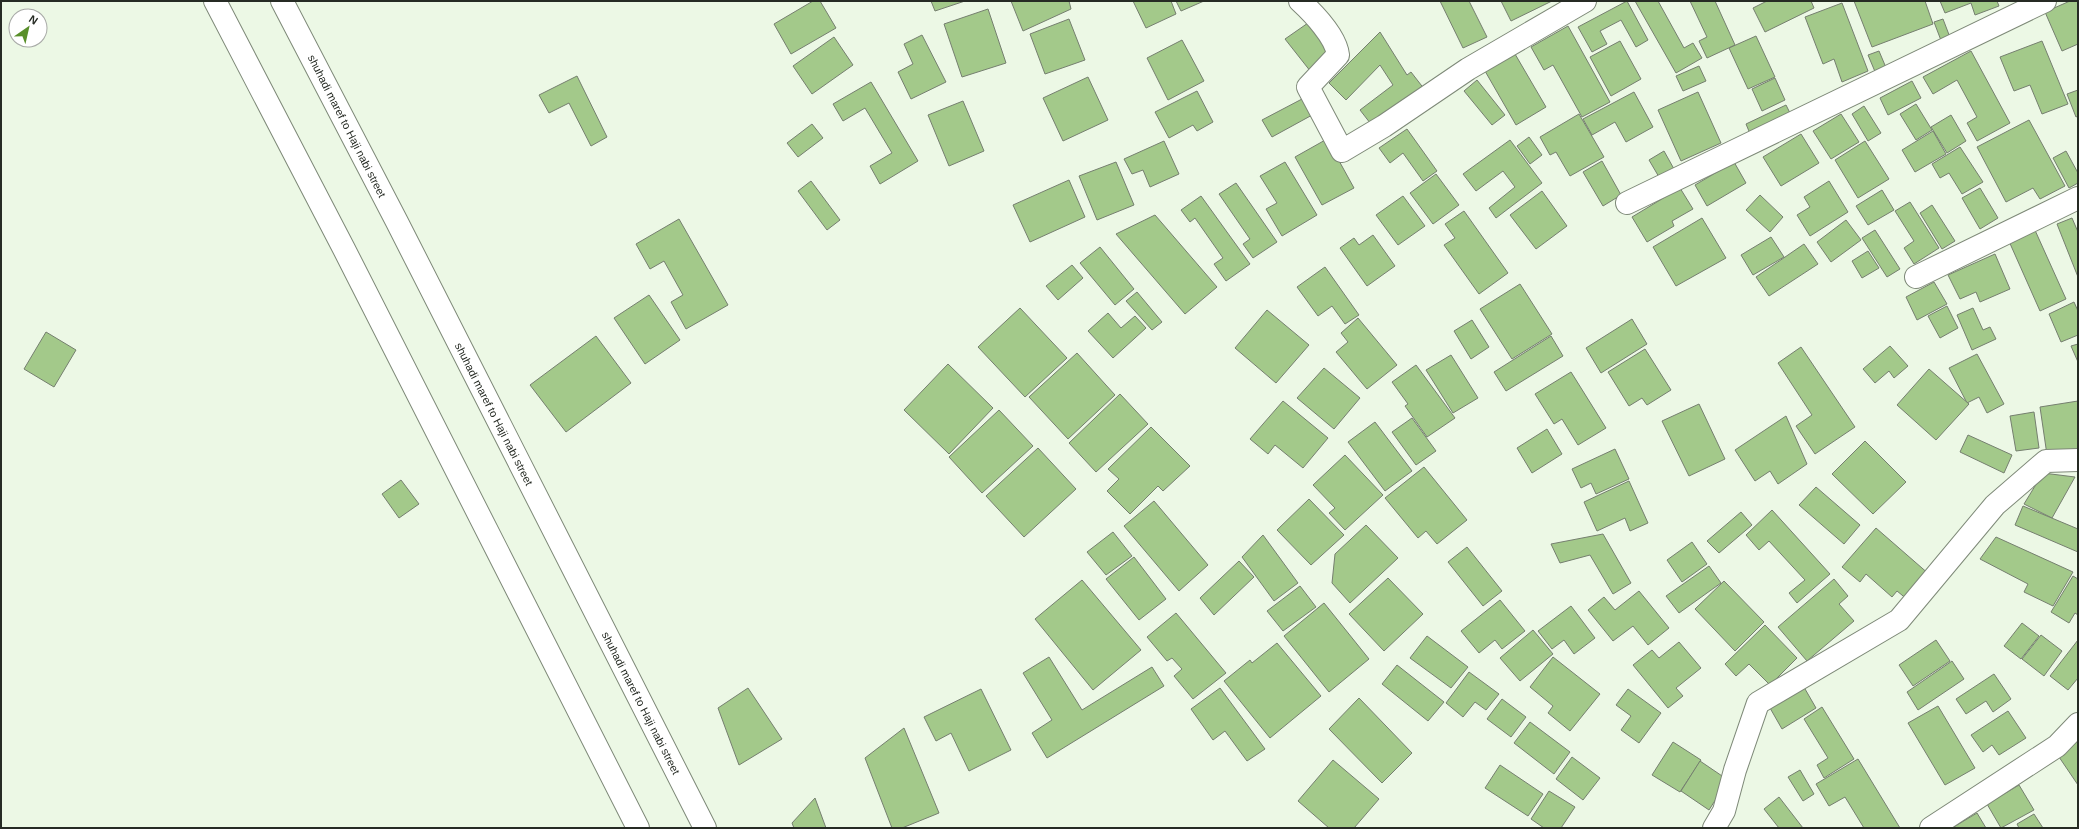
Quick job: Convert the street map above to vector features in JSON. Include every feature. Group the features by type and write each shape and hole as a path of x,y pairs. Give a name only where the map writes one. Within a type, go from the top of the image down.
{"main road":[{"path":"215,1 344,249 638,828"},
{"name":"shuhadi maref to Haji nabi street","path":"282,1 397,222 705,828"},
{"path":"1300,1 1311,12 1337,46 1338,55 1308,87 1342,151 1384,126 1468,69 1585,1"},
{"path":"1627,203 2045,1"},
{"path":"1916,277 2078,198"},
{"path":"1714,828 1724,811 1735,770 1758,703 1899,620 1995,505 2046,461 2078,460"},
{"path":"1931,828 2057,746 2078,724"}],"building":[{"path":"813,1 820,1 836,28 791,54 774,24"},
{"path":"931,1 965,1 935,11"},
{"path":"1011,1 1069,1 1071,9 1023,31"},
{"path":"1133,1 1171,1 1176,14 1146,28"},
{"path":"1176,1 1204,1 1181,11"},
{"path":"1440,1 1469,1 1487,37 1463,48"},
{"path":"1501,1 1552,1 1511,21"},
{"path":"1627,1 1648,40 1636,47 1621,20 1600,31 1607,44 1592,52 1578,27"},
{"path":"1635,1 1658,1 1684,48 1693,43 1702,58 1676,73"},
{"path":"1690,1 1715,1 1735,45 1707,58 1699,41 1707,37"},
{"path":"1767,1 1811,1 1814,8 1765,32 1753,8"},
{"path":"1854,1 1925,1 1933,24 1872,47"},
{"path":"1940,1 1997,1 1999,6 1975,15 1971,3 1945,13"},
{"path":"2070,1 2078,1 2078,44 2062,51 2045,12"},
{"path":"1842,3 1868,71 1842,82 1834,59 1823,64 1805,17"},
{"path":"988,9 1006,63 962,77 944,24"},
{"path":"1069,19 1085,60 1045,74 1030,34"},
{"path":"1943,19 1951,40 1942,43 1934,22"},
{"path":"1308,23 1330,52 1311,72 1285,39"},
{"path":"1568,26 1610,102 1582,117 1553,65 1544,70 1531,47"},
{"path":"1380,32 1407,75 1411,72 1425,90 1374,128 1360,110 1393,85 1380,65 1346,100 1329,83"},
{"path":"922,35 946,82 911,99 898,72 913,64 904,44"},
{"path":"1756,36 1775,77 1748,89 1729,48"},
{"path":"834,37 853,65 812,94 793,66"},
{"path":"1182,40 1204,81 1168,100 1147,58"},
{"path":"1620,41 1641,79 1611,96 1590,57"},
{"path":"2042,41 2068,104 2042,114 2030,85 2014,91 2000,57"},
{"path":"1879,51 1887,70 1876,74 1868,55"},
{"path":"1971,51 2010,123 1977,141 1967,123 1977,117 1957,80 1933,94 1923,77"},
{"path":"1515,54 1546,107 1516,125 1485,71"},
{"path":"1699,66 1706,81 1683,91 1676,76"},
{"path":"577,76 607,137 591,146 569,103 549,113 539,95"},
{"path":"1088,77 1108,120 1063,141 1043,98"},
{"path":"1775,78 1785,100 1762,111 1752,89"},
{"path":"1477,80 1505,115 1492,125 1464,91"},
{"path":"1912,81 1921,98 1888,115 1880,98"},
{"path":"871,82 918,161 880,184 870,166 892,153 865,108 843,121 833,104"},
{"path":"2078,90 2078,116 2076,117 2067,94"},
{"path":"1197,91 1213,122 1197,131 1193,125 1169,138 1155,112"},
{"path":"1634,92 1653,127 1626,142 1615,122 1592,135 1583,119"},
{"path":"1698,92 1721,143 1681,161 1658,110"},
{"path":"1302,99 1314,114 1272,137 1262,120"},
{"path":"963,101 984,151 949,166 928,115"},
{"path":"1916,104 1932,130 1916,140 1900,114"},
{"path":"1786,105 1792,117 1751,136 1746,124"},
{"path":"1864,106 1881,133 1868,141 1852,114"},
{"path":"1579,114 1604,157 1570,176 1556,152 1550,155 1540,137"},
{"path":"1841,114 1859,142 1831,159 1813,131"},
{"path":"1951,115 1966,141 1947,153 1931,127"},
{"path":"2029,120 2065,186 2040,199 2033,188 2006,202 1977,147"},
{"path":"812,124 823,138 798,157 787,143"},
{"path":"1407,129 1437,171 1423,181 1403,153 1390,163 1379,148"},
{"path":"1933,131 1946,154 1915,172 1902,150"},
{"path":"1801,134 1819,163 1781,186 1763,157"},
{"path":"1529,137 1542,155 1530,164 1517,146"},
{"path":"1327,139 1354,188 1322,205 1295,157"},
{"path":"1510,140 1542,183 1496,218 1489,208 1515,187 1503,171 1476,191 1463,174"},
{"path":"1164,141 1179,174 1150,187 1143,170 1132,174 1124,159"},
{"path":"1865,141 1889,179 1858,198 1835,160"},
{"path":"1960,147 1983,182 1962,194 1949,173 1940,178 1932,164"},
{"path":"1664,151 1674,169 1659,177 1649,160"},
{"path":"2066,151 2078,173 2078,183 2069,188 2053,158"},
{"path":"1602,161 1621,195 1603,206 1583,172"},
{"path":"1116,162 1134,205 1097,220 1079,176"},
{"path":"1285,162 1317,215 1282,236 1266,209 1277,203 1260,176"},
{"path":"1734,162 1746,183 1707,206 1695,185"},
{"path":"1436,174 1459,205 1433,224 1410,193"},
{"path":"1069,180 1085,217 1030,242 1013,205"},
{"path":"811,181 840,220 827,230 798,191"},
{"path":"1829,181 1848,212 1810,236 1797,215 1810,207 1804,197"},
{"path":"1236,183 1277,242 1253,258 1243,244 1250,239 1219,194"},
{"path":"1680,188 1693,209 1672,221 1674,226 1647,242 1632,217"},
{"path":"1980,188 1998,218 1980,229 1962,198"},
{"path":"1882,190 1894,210 1868,225 1856,206"},
{"path":"1542,191 1567,226 1536,249 1510,215"},
{"path":"1760,195 1783,217 1770,232 1746,210"},
{"path":"1201,196 1250,264 1226,281 1214,264 1223,258 1195,218 1190,222 1181,210"},
{"path":"1403,196 1425,226 1398,245 1376,215"},
{"path":"1910,202 1939,248 1914,264 1904,248 1914,241 1895,211"},
{"path":"1932,205 1955,241 1942,249 1920,213"},
{"path":"1464,211 1508,273 1479,294 1444,245 1455,238 1445,224"},
{"path":"1155,215 1217,287 1185,314 1116,234"},
{"path":"1702,218 1726,258 1676,286 1653,247"},
{"path":"2072,218 2078,232 2078,277 2057,224"},
{"path":"679,219 728,305 686,329 671,302 683,295 664,261 650,269 636,244"},
{"path":"1846,220 1861,240 1831,262 1817,242"},
{"path":"2034,228 2066,299 2040,311 2008,239"},
{"path":"1875,230 1900,269 1887,277 1862,238"},
{"path":"1373,235 1395,266 1367,286 1340,248 1354,238 1359,245"},
{"path":"1771,237 1784,257 1753,275 1741,255"},
{"path":"1804,244 1818,264 1769,296 1756,277"},
{"path":"1100,247 1134,289 1115,305 1080,263"},
{"path":"1868,251 1879,268 1862,278 1852,261"},
{"path":"1995,254 2010,289 1980,302 1976,292 1960,299 1948,275"},
{"path":"1072,265 1083,278 1058,300 1046,286"},
{"path":"1325,267 1359,315 1345,324 1332,306 1318,316 1297,287"},
{"path":"1934,282 1947,304 1917,320 1906,297"},
{"path":"1520,284 1552,334 1512,359 1480,309"},
{"path":"1137,292 1162,322 1152,330 1126,301"},
{"path":"649,295 680,340 645,364 614,318"},
{"path":"2074,302 2078,311 2078,335 2061,342 2049,314"},
{"path":"1947,306 1958,328 1940,338 1928,316"},
{"path":"1020,308 1067,358 1025,397 978,347"},
{"path":"1973,308 1983,330 1990,327 1996,339 1972,350 1957,315"},
{"path":"1267,310 1309,345 1276,383 1235,348"},
{"path":"1108,313 1121,328 1135,316 1146,328 1113,358 1088,331"},
{"path":"1358,318 1397,365 1367,389 1336,352 1348,342 1341,333"},
{"path":"1632,319 1647,344 1601,373 1586,348"},
{"path":"1472,320 1489,347 1471,359 1454,331"},
{"path":"46,332 76,350 54,387 24,369"},
{"path":"596,336 631,383 566,432 530,385"},
{"path":"1551,336 1563,356 1506,391 1494,372"},
{"path":"2078,344 2078,362 2071,346"},
{"path":"1890,346 1908,366 1894,378 1889,371 1875,383 1863,369"},
{"path":"1801,347 1855,427 1815,454 1796,426 1812,415 1778,363"},
{"path":"1645,349 1671,390 1647,405 1642,398 1629,406 1608,372"},
{"path":"1077,353 1115,395 1068,439 1029,397"},
{"path":"1977,354 2004,404 1987,413 1979,397 1967,403 1949,368"},
{"path":"1451,355 1478,398 1453,413 1426,370"},
{"path":"948,364 993,408 949,454 904,410"},
{"path":"1416,365 1455,418 1427,437 1405,406 1408,404 1392,382"},
{"path":"1324,368 1360,398 1334,429 1297,398"},
{"path":"1929,369 1969,404 1936,440 1897,405"},
{"path":"1571,372 1606,428 1578,445 1562,419 1554,424 1535,394"},
{"path":"1120,394 1148,424 1096,472 1069,443"},
{"path":"1283,401 1328,438 1303,468 1275,445 1268,454 1250,439"},
{"path":"2078,401 2078,450 2047,455 2040,407"},
{"path":"1699,404 1725,459 1689,476 1662,421"},
{"path":"999,410 1033,446 982,493 949,457"},
{"path":"2034,412 2039,448 2016,451 2010,416"},
{"path":"1786,416 1807,464 1778,484 1770,471 1755,481 1735,450"},
{"path":"1412,418 1436,451 1416,465 1392,432"},
{"path":"1375,422 1412,471 1385,491 1348,442"},
{"path":"1151,427 1190,466 1163,491 1158,486 1130,514 1107,491 1119,479 1108,469"},
{"path":"1547,429 1562,454 1532,473 1517,448"},
{"path":"1968,435 2012,455 2004,473 1960,452"},
{"path":"1865,441 1906,482 1873,514 1832,474"},
{"path":"1038,448 1076,489 1024,537 986,496"},
{"path":"1615,449 1629,479 1596,494 1591,483 1581,488 1572,469"},
{"path":"1345,455 1383,495 1345,530 1329,513 1335,508 1313,485"},
{"path":"1424,467 1467,520 1437,544 1426,531 1418,538 1385,498"},
{"path":"2043,473 2075,477 2052,518 2024,504"},
{"path":"401,480 419,504 399,518 382,494"},
{"path":"1629,481 1648,523 1630,531 1625,518 1597,531 1584,502"},
{"path":"1816,487 1860,525 1844,544 1799,505"},
{"path":"1309,499 1344,535 1311,565 1277,530"},
{"path":"1154,501 1208,565 1179,591 1124,526"},
{"path":"2023,506 2078,529 2078,552 2015,525"},
{"path":"1772,510 1830,574 1797,603 1789,593 1805,580 1769,541 1759,550 1746,535"},
{"path":"1741,512 1752,525 1719,553 1707,541"},
{"path":"1366,525 1398,558 1350,603 1332,583 1335,554"},
{"path":"1876,528 1930,575 1908,600 1897,591 1892,597 1866,574 1860,582 1842,567"},
{"path":"1113,532 1132,556 1106,575 1087,552"},
{"path":"1603,534 1631,583 1613,594 1590,555 1560,563 1551,544"},
{"path":"1263,535 1298,583 1274,601 1242,557"},
{"path":"1996,537 2073,572 2053,606 2024,592 2028,584 1980,559"},
{"path":"1692,542 1707,564 1682,582 1667,560"},
{"path":"1467,547 1502,591 1483,606 1448,562"},
{"path":"1134,557 1166,599 1139,620 1106,579"},
{"path":"1239,561 1254,577 1214,615 1200,598"},
{"path":"1709,566 1721,583 1679,613 1666,596"},
{"path":"2073,576 2078,579 2078,615 2075,613 2069,623 2051,612"},
{"path":"1388,578 1423,614 1384,651 1349,614"},
{"path":"1834,579 1848,596 1839,604 1854,621 1807,661 1778,627"},
{"path":"1082,580 1141,650 1093,690 1035,619"},
{"path":"1724,581 1764,622 1735,651 1695,609"},
{"path":"1300,586 1316,607 1283,631 1267,611"},
{"path":"1639,591 1669,628 1648,645 1633,626 1613,641 1588,610 1604,597 1615,610"},
{"path":"1500,600 1525,631 1502,649 1495,640 1479,653 1461,631"},
{"path":"1324,603 1369,659 1329,692 1284,636"},
{"path":"1571,606 1595,638 1574,654 1564,640 1552,649 1538,631"},
{"path":"1176,613 1226,673 1193,699 1174,676 1182,669 1172,658 1167,661 1147,637"},
{"path":"2022,623 2039,636 2021,659 2004,646"},
{"path":"1765,625 1797,658 1770,685 1749,664 1736,676 1725,664"},
{"path":"1533,630 1553,654 1520,681 1500,658"},
{"path":"2041,635 2062,651 2044,676 2022,659"},
{"path":"1427,636 1468,667 1451,688 1410,658"},
{"path":"1936,640 1950,661 1913,686 1899,665"},
{"path":"2078,640 2078,678 2068,690 2050,676"},
{"path":"1679,642 1701,668 1676,688 1683,696 1668,708 1633,665 1652,650 1659,658"},
{"path":"1277,643 1321,696 1270,738 1224,681 1250,660 1252,663"},
{"path":"1049,657 1082,710 1152,667 1164,686 1047,758 1032,733 1052,720 1023,673"},
{"path":"1553,657 1600,694 1570,731 1548,713 1553,706 1530,687"},
{"path":"1952,661 1964,679 1918,710 1907,692"},
{"path":"1397,665 1444,702 1428,721 1382,684"},
{"path":"1469,672 1499,694 1486,710 1475,702 1463,717 1446,703"},
{"path":"1994,674 2011,699 1993,712 1986,701 1966,714 1956,699"},
{"path":"1801,682 1816,708 1782,729 1770,708"},
{"path":"748,688 782,739 739,765 718,708"},
{"path":"1220,688 1265,749 1247,761 1225,731 1213,740 1191,709"},
{"path":"981,689 1011,750 969,771 951,733 936,741 924,717"},
{"path":"1628,689 1661,713 1639,743 1621,730 1631,716 1616,705"},
{"path":"1359,698 1412,753 1382,783 1329,729"},
{"path":"1502,699 1526,717 1511,737 1487,719"},
{"path":"1938,706 1975,768 1945,785 1908,723"},
{"path":"1822,707 1854,759 1824,778 1817,765 1828,758 1804,719"},
{"path":"2008,711 2026,738 1999,755 1992,745 1983,752 1971,735"},
{"path":"1530,722 1570,752 1554,774 1514,743"},
{"path":"904,728 939,813 902,828 892,828 865,758"},
{"path":"2078,740 2078,785 2057,754"},
{"path":"1673,742 1701,760 1680,792 1652,775"},
{"path":"1572,757 1600,778 1583,800 1556,779"},
{"path":"1858,759 1900,828 1864,828 1845,797 1829,806 1816,784"},
{"path":"1333,760 1379,799 1354,828 1329,828 1298,801"},
{"path":"1700,761 1728,780 1709,810 1681,791"},
{"path":"1500,765 1543,794 1528,816 1485,788"},
{"path":"1800,770 1814,794 1803,801 1788,777"},
{"path":"2019,785 2034,810 2001,828 1987,804"},
{"path":"1549,791 1575,807 1561,828 1544,828 1531,819"},
{"path":"1779,797 1803,828 1779,828 1764,809"},
{"path":"815,798 826,828 794,828 792,823"},
{"path":"1977,813 1986,828 1952,828"},
{"path":"2034,814 2043,828 2019,828 2017,824"}]}
